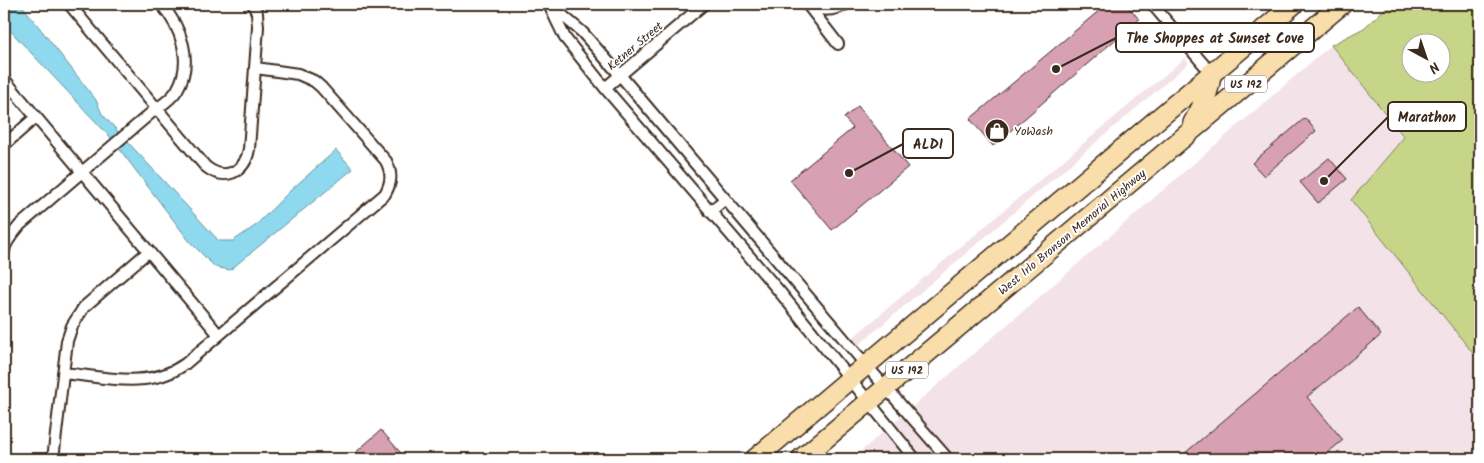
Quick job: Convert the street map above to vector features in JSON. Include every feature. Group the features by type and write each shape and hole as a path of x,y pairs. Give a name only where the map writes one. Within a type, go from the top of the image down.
{"highway":[{"name":"US 192","path":"755,459 1294,4"},
{"name":"West Irlo Bronson Memorial Highway","path":"801,459 1342,4"},
{"path":"1188,133 1204,104 1210,87 1211,74"}],"street":[{"path":"69,4 205,166 214,172 230,173 244,164 248,154 258,27 257,13 252,4"},
{"path":"4,251 4,247 20,226 110,147 169,100 177,90 184,66 183,47 178,28 161,4"},
{"path":"549,4 582,32 620,74 866,366 948,459"},
{"path":"549,4 565,38 605,88 779,291 915,459"},
{"name":"Ketner Street","path":"605,88 704,4"},
{"path":"807,4 826,11 846,4"},
{"path":"807,4 838,44"},
{"path":"1152,4 1211,74"},
{"path":"63,373 145,380 162,377 177,369 385,194 391,181 390,168 382,155 321,87 298,74 256,68"},
{"path":"4,79 219,335"},
{"path":"4,145 36,117"},
{"path":"710,212 725,199"},
{"path":"53,459 69,333 79,313 89,302 149,251"},
{"path":"779,291 794,280"}],"shaded area":[{"path":"1331,45 1404,137 1351,200 1480,362 1480,449 1468,459 852,459"},
{"path":"1185,58 1189,63 856,347 850,340"}],"green space":[{"path":"1390,4 1480,4 1480,362 1351,200 1404,137 1331,45 1364,28"}],"water":[{"path":"4,4 21,4 96,100 102,114 219,241 233,241 255,226 291,190 336,150 353,169 230,270 215,267 190,242 111,138 4,24"}],"building":[{"path":"1107,4 1126,4 1139,19 993,146 970,119"},
{"path":"858,106 908,167 832,230 790,180 853,128 844,118"},
{"path":"1305,118 1316,131 1264,176 1252,163"},
{"path":"1329,158 1347,179 1318,203 1300,182"},
{"path":"1358,307 1381,335 1307,397 1343,440 1320,459 1178,459"},
{"path":"381,430 406,459 360,459 355,453"}],"place":[{"name":"The Shoppes at Sunset Cove","path":"1056,69"},
{"name":"YoWash","path":"997,131"},
{"name":"ALDI","path":"849,173"},
{"name":"Marathon","path":"1324,181"}]}
